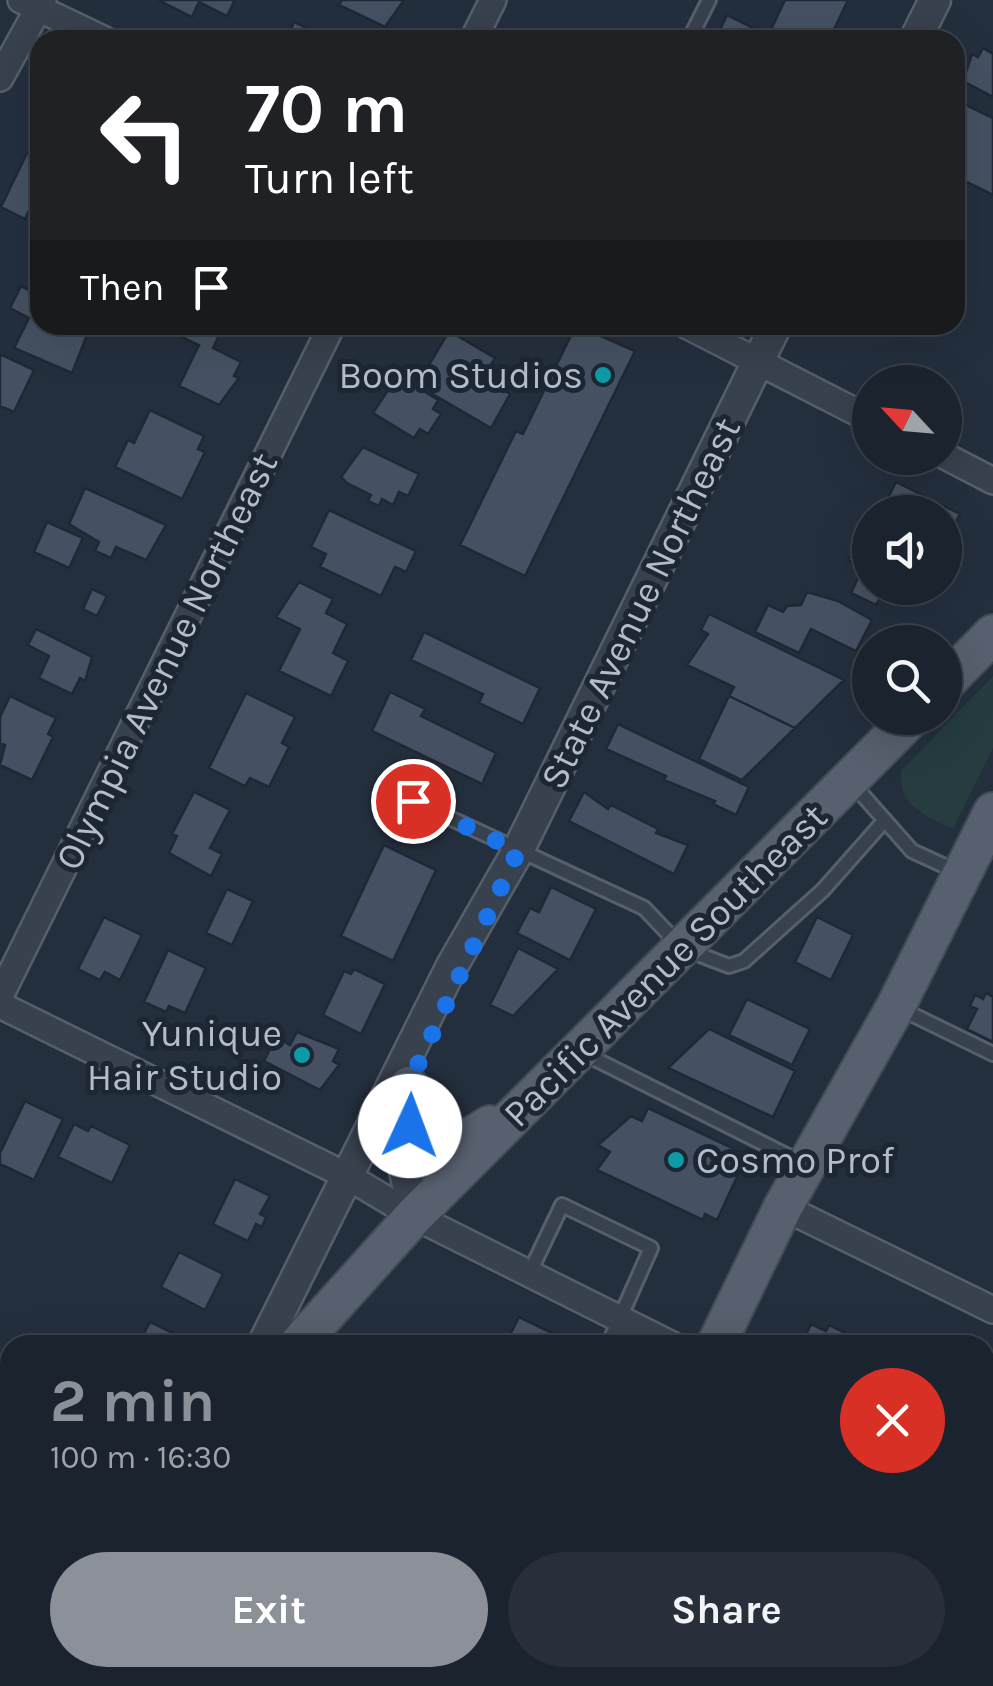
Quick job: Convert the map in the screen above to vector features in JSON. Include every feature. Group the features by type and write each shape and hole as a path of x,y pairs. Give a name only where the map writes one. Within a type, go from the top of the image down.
{"main road":[{"path":"962,666 993,634"},
{"name":"Pacific Avenue Southeast","path":"307,1335 414,1216 894,735"},
{"path":"721,1335 783,1207 896,1006 993,812"},
{"path":"408,1086 414,1135 437,1149 456,1146 552,1078"}],"street":[{"path":"479,30 494,0"},
{"path":"920,30 935,0"},
{"path":"0,78 34,3 85,30"},
{"name":"Olympia Avenue Northeast","path":"0,996 327,335"},
{"path":"704,335 852,410"},
{"name":"State Avenue Northeast","path":"414,1216 398,1136 408,1086 503,881 771,335"},
{"path":"962,464 993,480"},
{"name":"State Avenue Northeast","path":"268,1335 452,966 503,881"},
{"path":"0,1005 348,1176 414,1216 652,1335"},
{"path":"783,1207 993,1310"}],"lane":[{"path":"695,30 710,0"},
{"path":"849,780 912,850 962,874"},
{"path":"413,801 644,908 682,948 729,966 744,961 823,890 885,820"},
{"path":"896,1006 993,1054"},
{"path":"578,1051 806,1165"},
{"path":"529,1274 562,1204 652,1248 613,1335"}],"green space":[{"path":"993,676 993,748 953,829 915,808 904,793 901,771 936,735 962,735 962,708"}],"building":[{"path":"158,0 235,0 227,16 199,2 192,17"},
{"path":"342,0 404,0 385,27 339,5"},
{"path":"785,0 848,0 834,30 771,30"},
{"path":"727,15 757,30 720,30"},
{"path":"294,22 310,30 290,30"},
{"path":"983,48 993,54 993,97 965,82 972,54 978,57"},
{"path":"965,104 993,118 993,195 965,181"},
{"path":"27,153 30,154 30,208 25,219 1,207"},
{"path":"21,286 30,290 30,335 87,335 72,373 14,348 29,318 10,308"},
{"path":"177,335 219,335 213,348 241,362 234,376 239,378 219,405 179,386 199,345"},
{"path":"447,335 456,335 495,358 483,378 510,394 491,428 431,393 434,388 420,380"},
{"path":"571,335 599,335 635,351 525,576 460,545 516,431 523,434"},
{"path":"0,354 34,370 14,412 0,406"},
{"path":"398,375 438,400 433,409 441,414 428,434 420,429 414,438 373,413"},
{"path":"150,410 204,436 198,449 205,452 182,499 115,467 128,440 134,443"},
{"path":"363,447 419,474 408,496 399,492 393,505 382,499 379,506 368,501 371,495 341,477"},
{"path":"896,482 922,495 890,495"},
{"path":"85,488 166,525 146,560 116,547 111,558 95,551 99,542 69,524"},
{"path":"329,510 416,551 406,572 395,567 381,596 320,567 326,554 311,547"},
{"path":"47,522 83,538 69,568 34,552"},
{"path":"299,582 333,599 326,613 347,624 333,653 348,661 331,696 279,671 300,629 276,617"},
{"path":"92,589 107,596 97,616 83,609"},
{"path":"807,592 838,601 872,620 869,625 852,625 852,649 811,629 799,653 755,632 768,605 783,612 787,606 801,605"},
{"path":"709,614 844,680 795,728 729,696 734,687 687,665 708,634 701,630"},
{"path":"36,629 92,657 85,681 80,678 72,694 39,678 49,656 28,645"},
{"path":"424,632 540,688 523,724 479,703 483,694 411,660"},
{"path":"390,692 425,709 421,716 496,753 482,784 372,731"},
{"path":"246,693 295,717 282,743 289,747 269,787 250,778 245,786 209,768"},
{"path":"10,696 56,718 48,734 53,737 32,780 0,765 5,745 0,743 0,717"},
{"path":"729,696 795,728 742,780 699,759"},
{"path":"618,724 749,787 736,815 713,804 715,801 664,780 666,776 606,749"},
{"path":"194,792 230,810 210,848 222,854 211,876 169,853 177,836 172,834"},
{"path":"584,792 608,809 611,805 658,829 656,833 688,845 674,874 569,821"},
{"path":"384,845 436,870 393,961 341,936"},
{"path":"551,887 596,909 570,960 517,933 530,908 539,912"},
{"path":"227,889 253,901 232,945 206,933"},
{"path":"104,917 142,935 120,980 105,972 100,980 78,969"},
{"path":"817,917 853,935 831,980 795,962"},
{"path":"518,948 558,969 513,1016 490,1005"},
{"path":"168,950 206,968 185,1013 169,1006 166,1012 144,1002"},
{"path":"354,969 385,984 361,1034 323,1015 344,971 351,974"},
{"path":"986,993 993,997 993,1042 967,1029 977,1009 970,1006 975,995 983,999"},
{"path":"747,999 810,1029 792,1065 729,1035"},
{"path":"709,1029 795,1071 773,1117 668,1068"},
{"name":"Yunique Hair Studio","path":"297,1032 339,1049 333,1061 339,1065 320,1090 264,1061 276,1037 290,1045"},
{"path":"25,1101 63,1119 34,1180 0,1164 0,1153"},
{"name":"Cosmo Prof","path":"648,1108 747,1155 717,1220 705,1214 703,1220 597,1170 610,1152 598,1145 631,1116 642,1121"},
{"path":"74,1124 88,1131 91,1126 130,1145 112,1183 58,1157"},
{"path":"235,1179 270,1196 260,1214 266,1217 262,1227 256,1224 248,1241 213,1224"},
{"path":"179,1252 223,1274 205,1310 161,1287"},
{"path":"519,1317 556,1335 510,1335"},
{"path":"150,1322 177,1335 143,1335"},
{"path":"811,1324 826,1331 829,1325 849,1335 806,1335"}],"place":[{"name":"Boom Studios","path":"603,375"},
{"name":"Yunique Hair Studio","path":"302,1055"},
{"name":"Cosmo Prof","path":"676,1160"}],"route":[{"path":"410,1126 408,1086 518,851 413,801"}]}
